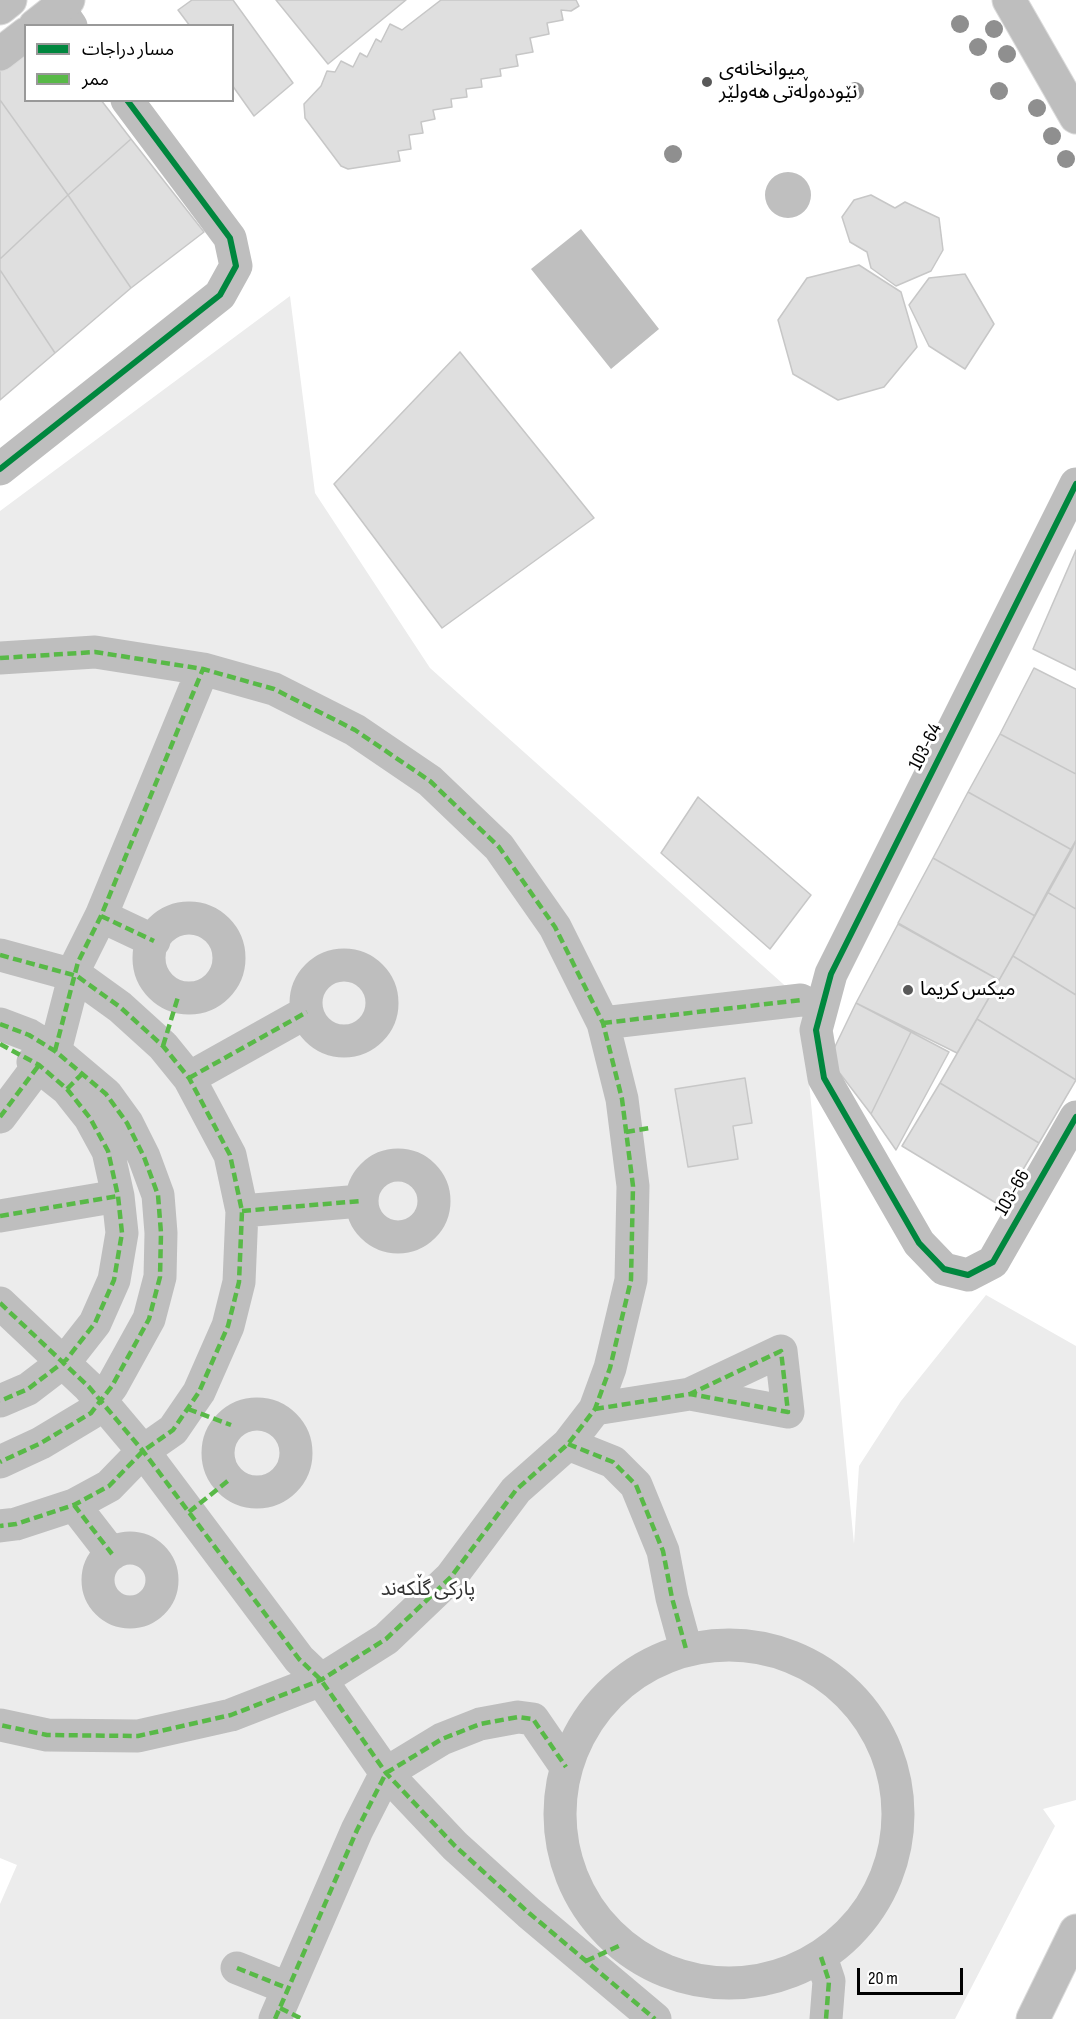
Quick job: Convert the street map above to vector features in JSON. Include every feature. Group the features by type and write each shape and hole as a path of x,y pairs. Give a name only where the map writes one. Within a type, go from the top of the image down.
{"street":[{"path":"0,8 10,0"},
{"path":"1010,0 1076,117"},
{"path":"0,54 24,35"},
{"path":"0,469 220,295 237,266 230,237 129,102"},
{"name":"103-64","path":"968,1275 944,1269 919,1243 824,1078 816,1030 831,974 1076,484"},
{"path":"0,658 95,652 203,669 274,689 355,730 430,781 499,847 555,927 603,1023 622,1100 638,1130 633,1186 631,1280 610,1368 595,1409 568,1444 516,1490 452,1577 386,1639 321,1680 231,1715 138,1736 47,1735 0,1725"},
{"path":"0,1117 24,1046 74,975 101,916 203,669"},
{"path":"101,916 154,941"},
{"path":"182,919 195,919 218,931 226,943 229,955 222,981 202,997 178,997 164,989 155,980 150,968 149,955 154,941 159,931 170,923 182,919"},
{"path":"0,955 74,975 120,1007 163,1046 189,1078 230,1155 242,1212 239,1282 228,1326 215,1359 188,1409 173,1430 143,1451 110,1486 74,1505 16,1524 0,1526"},
{"path":"163,1046 178,997"},
{"path":"603,1023 801,1000"},
{"path":"189,1078 307,1012"},
{"path":"0,1462 68,1428 91,1413 133,1353 149,1319 160,1277 161,1233 158,1195 128,1123 106,1094 75,1081 24,1046"},
{"path":"0,1401 28,1389 63,1362 95,1323 114,1280 122,1233 118,1196 108,1151 90,1118 75,1081"},
{"name":"103-66","path":"968,1275 993,1262 1076,1117"},
{"path":"0,1216 118,1196"},
{"path":"242,1212 361,1201"},
{"path":"0,1303 101,1401 143,1451 299,1659 321,1680 386,1773 455,1846 655,2019"},
{"path":"595,1409 690,1394"},
{"path":"188,1409 231,1425"},
{"path":"255,1414 268,1415 289,1430 295,1442 297,1455 291,1473 277,1487 252,1492 229,1480 219,1458 219,1446 231,1425 242,1417 255,1414"},
{"path":"568,1444 614,1462 636,1485 663,1551 672,1598 686,1649"},
{"path":"189,1512 229,1480"},
{"path":"74,1505 112,1554"},
{"path":"734,1644 781,1652 823,1673 859,1705 884,1746 897,1792 897,1840 883,1885 857,1926 821,1957 772,1978 719,1983 667,1972 621,1945 589,1908 570,1873 560,1816 566,1767 583,1727 610,1692 646,1666 686,1649 734,1644"},
{"path":"237,1968 286,2009 357,1830 386,1773 442,1739 480,1724 518,1717 532,1719 566,1767"},
{"path":"1032,2019 1076,1931"},
{"path":"586,1960 621,1945"},
{"path":"821,1957 829,1981 826,2019"}],"green space":[{"name":"پارکی گڵکەند","path":"290,296 315,493 430,668 801,1000 854,1544 859,1466 901,1401 986,1295 1076,1346 1076,1800 1043,1809 1055,1826 955,2019 0,2019 0,1904 17,1865 0,1858 0,511"}],"shaded area":[{"path":"788,172 804,179 811,195 804,211 788,218 772,211 765,195 772,179"},
{"path":"581,229 659,329 611,369 531,269"}],"building":[{"path":"192,0 233,0 293,83 254,116 234,88 234,24 188,24 178,10"},
{"path":"276,0 406,0 328,64"},
{"path":"441,0 576,0 579,6 571,11 561,10 563,20 547,23 549,34 530,38 533,52 516,55 518,66 500,69 501,76 481,79 482,87 466,89 467,97 451,99 452,107 433,110 435,119 421,122 423,133 409,135 411,149 398,151 400,161 348,169 341,166 305,118 304,104 321,86 327,71 335,72 341,61 353,67 360,53 367,57 376,39 381,42 390,24 402,30"},
{"path":"24,51 24,102 103,102 131,139 68,195 0,100 0,70"},
{"path":"0,100 68,195 0,259"},
{"path":"131,139 204,232 131,288 68,195"},
{"path":"68,195 131,288 55,353 0,270 0,259"},
{"path":"871,195 895,208 905,202 939,218 943,250 931,271 896,286 871,268 867,252 850,242 842,217 854,200"},
{"path":"859,265 901,292 917,347 884,387 838,400 793,374 778,320 807,278"},
{"path":"0,270 55,353 0,400"},
{"path":"965,274 994,324 965,369 929,346 909,305 929,278"},
{"path":"460,352 594,518 442,628 334,484"},
{"path":"1076,550 1076,670 1033,649"},
{"path":"1034,668 1076,689 1076,774 1000,734"},
{"path":"1000,734 1076,774 1076,840 1072,850 968,792"},
{"path":"968,792 1072,850 1035,916 933,858"},
{"path":"698,797 811,895 770,949 661,853"},
{"path":"1076,840 1076,909 1047,892"},
{"path":"933,858 1035,916 999,980 898,923"},
{"path":"1047,892 1076,909 1076,995 1013,956"},
{"path":"898,924 999,980 957,1053 856,1003"},
{"path":"1013,956 1076,995 1076,1080 977,1019"},
{"path":"856,1003 911,1032 871,1114 829,1059"},
{"path":"977,1019 1076,1080 1039,1143 940,1083"},
{"path":"911,1032 949,1052 896,1150 871,1114"},
{"path":"745,1078 752,1123 733,1126 738,1159 688,1167 675,1089"},
{"path":"940,1083 1039,1143 1001,1206 902,1146"}],"marked path":[{"path":"0,658 95,652 203,669 274,689 355,730 430,781 499,847 555,927 603,1023 622,1099 633,1186 631,1280 610,1368 595,1409 568,1444 516,1490 451,1577 386,1639 321,1680 231,1715 138,1736 47,1735 0,1725"},
{"path":"55,1051 78,962 101,916 203,669"},
{"path":"101,916 154,941"},
{"path":"0,955 77,976 120,1007 163,1046 189,1078 230,1155 242,1211 239,1282 228,1326 199,1392 173,1430 143,1451 109,1486 74,1505 16,1524 0,1526"},
{"path":"163,1046 178,997"},
{"path":"603,1023 801,1000"},
{"path":"189,1078 307,1012"},
{"path":"0,1024 29,1035 55,1051 106,1094 127,1123 144,1157 158,1195 161,1233 160,1277 149,1319 112,1386 91,1413 41,1443 0,1462"},
{"path":"0,1044 39,1065 67,1089 90,1118 108,1151 118,1196 122,1233 114,1280 95,1323 66,1360 28,1389 0,1401"},
{"path":"0,1117 39,1065"},
{"path":"67,1089 83,1073"},
{"path":"626,1132 650,1128"},
{"path":"0,1216 118,1196"},
{"path":"242,1211 361,1201"},
{"path":"0,1303 89,1387 143,1451 299,1659 321,1680 386,1773 455,1846 529,1913 655,2019"},
{"path":"595,1409 690,1394 781,1351 788,1412 690,1394"},
{"path":"188,1409 231,1425"},
{"path":"568,1444 613,1462 636,1485 663,1551 672,1598 686,1649"},
{"path":"189,1512 229,1480"},
{"path":"74,1505 112,1554"},
{"path":"275,2019 357,1830 386,1773 442,1739 480,1724 518,1717 533,1719 566,1767"},
{"path":"586,1961 621,1945"},
{"path":"821,1957 829,1981 826,2019"},
{"path":"237,1968 287,1988"},
{"path":"280,2008 302,2019"}],"cycle path":[{"path":"0,469 220,295 236,266 230,238 128,102"},
{"path":"1076,484 831,974 816,1030 824,1078 919,1243 944,1269 968,1275 993,1262 1076,1117"}],"place":[{"name":"میوانخانەی نێودەوڵەتی هەولێر","path":"707,82"},
{"name":"ميكس كريما","path":"908,990"}]}
